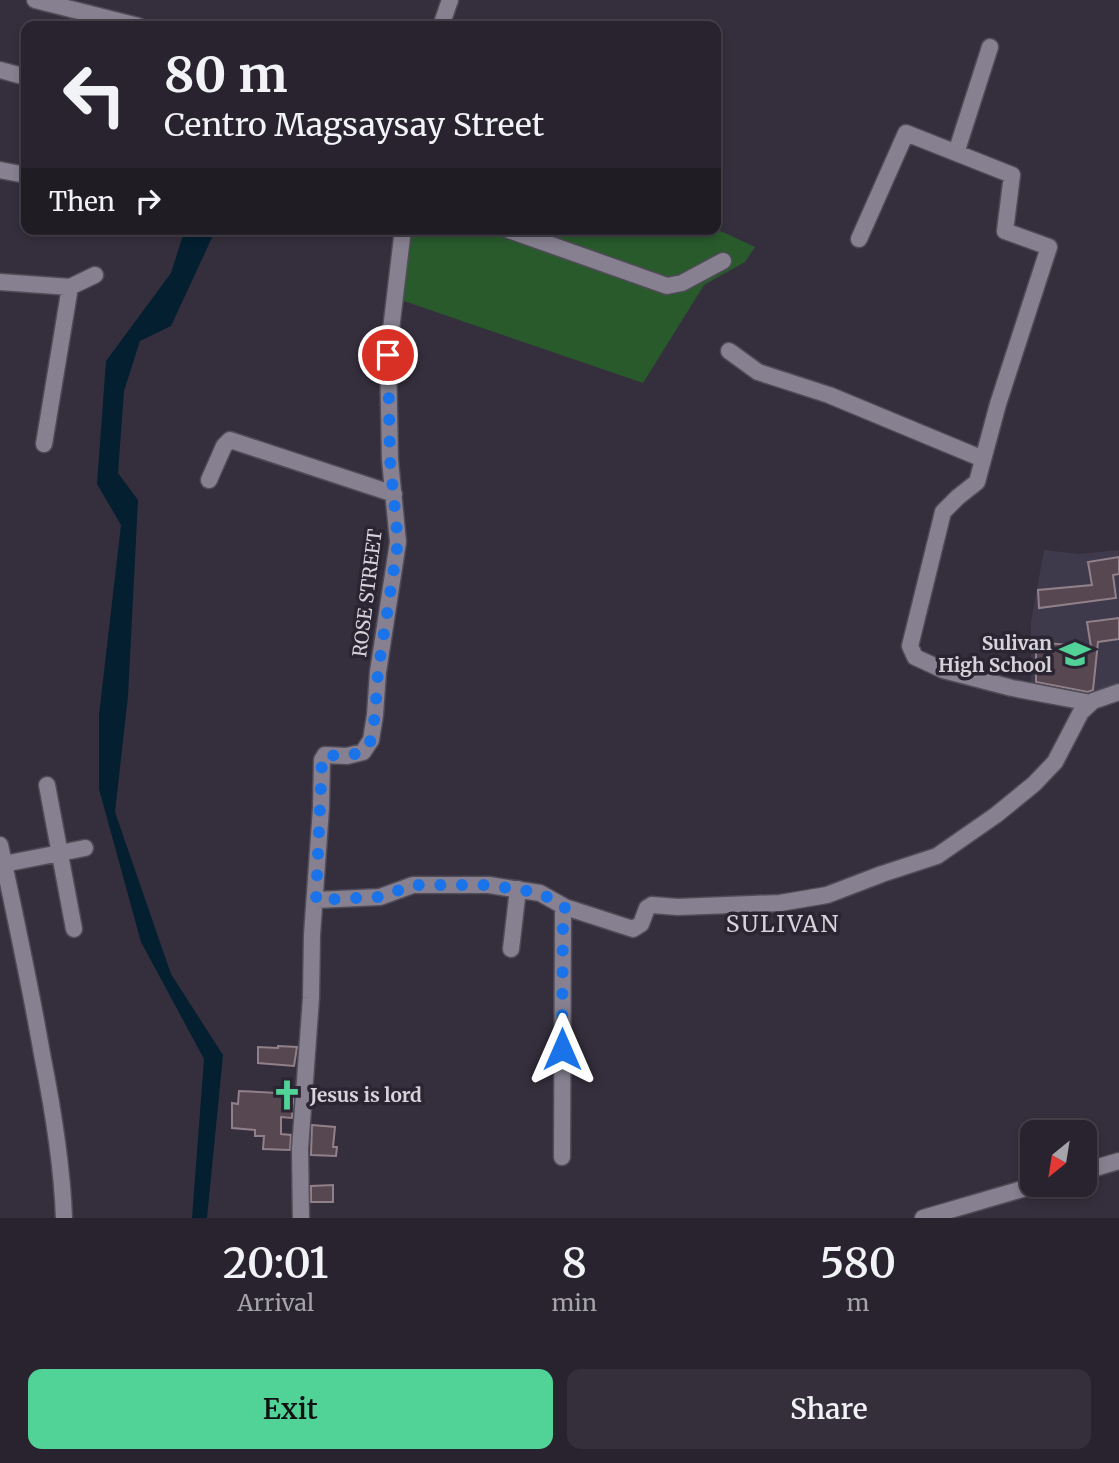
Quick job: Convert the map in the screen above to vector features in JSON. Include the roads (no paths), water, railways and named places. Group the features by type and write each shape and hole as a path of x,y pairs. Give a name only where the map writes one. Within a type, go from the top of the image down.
{"street":[{"path":"35,0 118,21"},
{"path":"443,21 450,0"},
{"path":"957,153 990,47"},
{"path":"0,70 21,76"},
{"path":"859,239 906,133 1012,175 1005,231 1049,247 1045,267 998,404 977,482 943,512 912,639 912,652 921,661 943,670 1091,704"},
{"path":"0,170 21,174"},
{"name":"ROSE STREET","path":"301,1218 300,1149 311,998 322,760 325,755 347,756 363,752 371,740 398,542 390,449 388,355 402,235"},
{"path":"523,235 667,286 682,283 723,261"},
{"path":"0,282 70,287 95,275"},
{"path":"44,444 70,287"},
{"path":"729,351 758,372 829,395 983,459"},
{"path":"209,480 230,440 394,495"},
{"path":"316,900 380,897 413,885 489,885 540,893 565,907 633,929 641,923 647,908 652,905 678,907 780,902 827,895 937,856 996,815 1034,784 1055,762 1081,712 1091,704 1119,692"},
{"path":"47,785 74,929"},
{"path":"0,845 32,995 54,1118 62,1166 64,1218"},
{"path":"4,864 85,848"},
{"path":"511,949 519,889"},
{"path":"562,1157 565,907"},
{"path":"1097,1167 1119,1161"},
{"path":"923,1218 1020,1190"}],"water":[{"path":"183,235 213,235 171,326 140,341 124,391 118,473 138,500 128,696 115,812 171,974 223,1055 207,1218 192,1218 204,1059 141,942 99,789 99,715 121,525 97,484 106,361 171,273"}],"place":[{"name":"Sulivan High School","path":"1075,654"},
{"name":"Jesus is lord","path":"287,1095"}],"district":[{"name":"SULIVAN","path":"783,923"}]}
